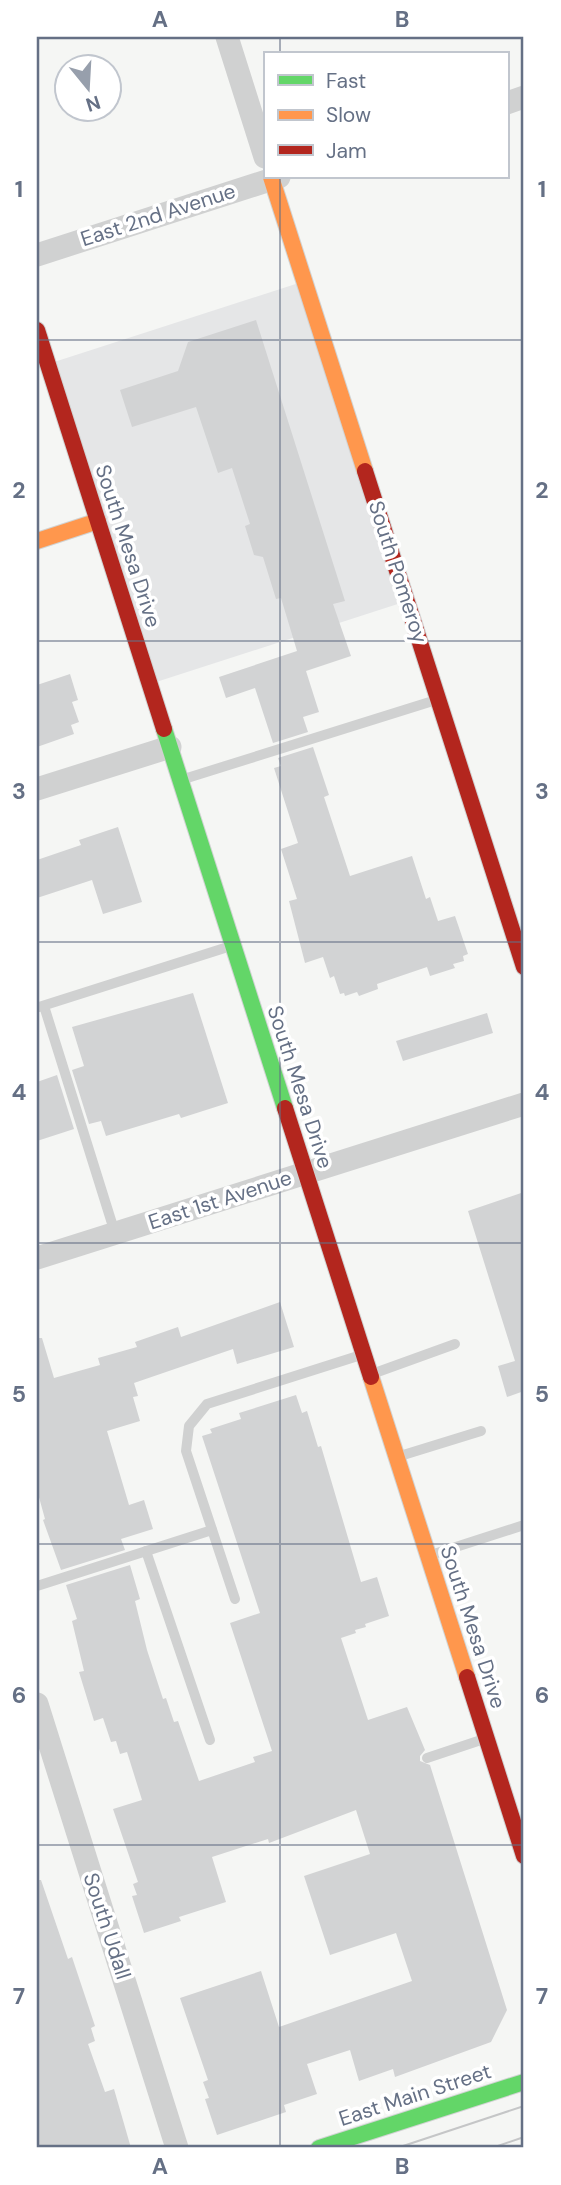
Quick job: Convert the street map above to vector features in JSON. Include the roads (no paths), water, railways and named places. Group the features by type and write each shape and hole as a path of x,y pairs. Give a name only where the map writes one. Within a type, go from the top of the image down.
{"main road":[{"name":"South Pomeroy","path":"274,178 524,967"},
{"name":"South Mesa Drive","path":"37,330 524,1856"},
{"path":"37,541 98,521"},
{"name":"East Main Street","path":"319,2148 524,2082"}],"street":[{"path":"227,37 264,153"},
{"name":"East 2nd Avenue","path":"37,255 271,178"},
{"path":"37,789 170,747"},
{"name":"East 1st Avenue","path":"37,1258 524,1104"},
{"name":"South Udall","path":"39,1718 177,2148"}],"lane":[{"path":"180,780 439,699"},
{"path":"115,1233 40,1007 233,945"},
{"path":"370,1374 455,1344"},
{"path":"235,1599 186,1451 190,1426 207,1404 364,1354"},
{"path":"397,1457 481,1431"},
{"path":"428,1556 524,1525"},
{"path":"37,1586 212,1530"},
{"path":"146,1551 210,1740"},
{"path":"427,1758 486,1738"}],"tram line":[{"path":"397,2148 524,2106"},
{"path":"492,2148 524,2137"}]}
